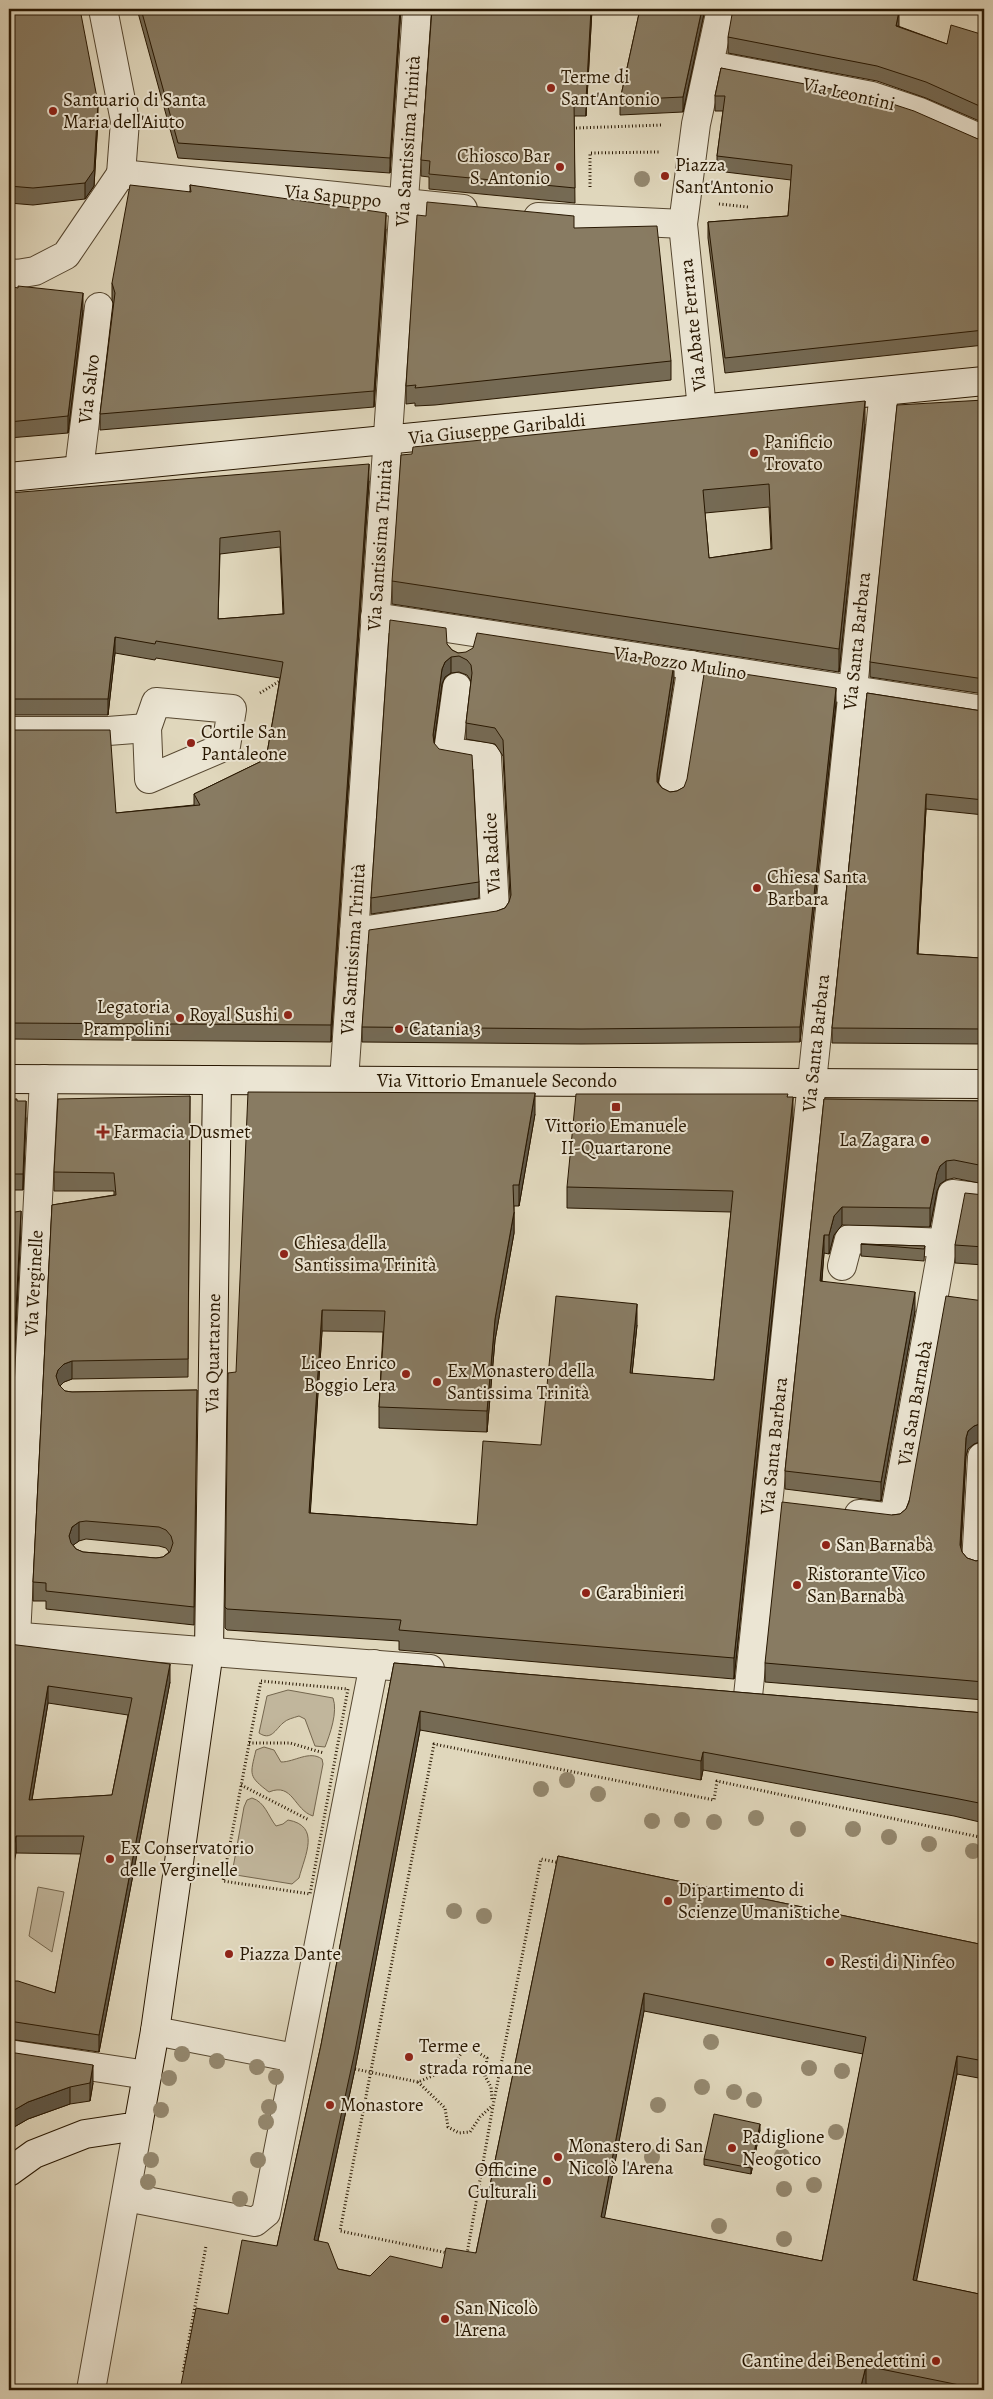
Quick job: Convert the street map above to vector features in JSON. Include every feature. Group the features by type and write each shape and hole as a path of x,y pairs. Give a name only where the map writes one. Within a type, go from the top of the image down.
{"street":[{"path":"9,273 17,274 35,271 66,255 121,174 125,121 103,9"},
{"name":"Via Santissima Trinità","path":"344,1081 417,9"},
{"path":"582,220 684,233 696,124 721,9"},
{"name":"Via Leontini","path":"709,65 872,96 920,112 984,140"},
{"name":"Via Sapuppo","path":"121,174 403,204 582,220"},
{"name":"Via Abate Ferrara","path":"684,233 702,409"},
{"name":"Via Salvo","path":"80,470 99,307"},
{"name":"Via Giuseppe Garibaldi","path":"9,477 984,380"},
{"name":"Via Santa Barbara","path":"748,1696 884,391"},
{"name":"Via Pozzo Mulino","path":"375,617 463,642 692,665 984,710"},
{"path":"672,792 692,665"},
{"name":"Via Radice","path":"354,932 495,912 487,757 448,752 457,687"},
{"path":"156,702 232,709 226,746 149,779 147,728 156,702"},
{"path":"9,731 108,731 147,728"},
{"name":"Via Vittorio Emanuele Secondo","path":"9,1079 984,1084"},
{"name":"Via Verginelle","path":"12,1636 44,1079"},
{"name":"Via Quartarone","path":"126,2197 155,2031 209,1639 199,1393 217,1080"},
{"name":"Via San Barnabà","path":"836,1511 894,1518 945,1243 952,1194 984,1198"},
{"path":"842,1266 849,1238 945,1243"},
{"path":"976,1564 982,1458 984,1458"},
{"path":"768,1503 797,1506"},
{"path":"12,1636 174,1649 209,1639 374,1664 450,1671"},
{"path":"91,2390 126,2197 256,2222 266,2213 295,2058 331,1832 374,1664"},
{"path":"718,1694 778,1699"},
{"path":"155,2031 295,2058"},
{"path":"9,2054 147,2075"},
{"path":"9,2172 34,2154 85,2134 138,2126"}],"path":[{"path":"576,128 696,124"},
{"path":"582,220 590,153 691,160"},
{"path":"232,709 288,676"},
{"path":"261,1681 348,1689 336,1757 331,1832 310,1894 223,1881 261,1681"},
{"path":"249,1743 290,1743 336,1757"},
{"path":"457,2255 340,2231 434,1744 714,1800 717,1781 984,1838"},
{"path":"241,1785 331,1832"},
{"path":"467,2257 493,2106 541,1860 570,1866"},
{"path":"418,2082 451,2068 463,2051 474,2050 487,2058 485,2076 491,2087 493,2106"},
{"path":"355,2069 418,2082 445,2108 448,2127 459,2133 470,2132 480,2116 493,2106"},
{"path":"182,2381 207,2245"}],"shaded area":[{"path":"288,1690 333,1698 335,1710 325,1747 315,1746 305,1719 299,1716 285,1722 270,1735 267,1736 259,1733 267,1696"},
{"path":"264,1747 274,1750 281,1762 307,1756 322,1759 323,1764 313,1816 301,1808 288,1794 277,1790 269,1792 254,1778 252,1770 256,1750"},
{"path":"252,1798 263,1806 276,1826 288,1820 298,1823 308,1835 307,1851 299,1878 292,1884 236,1875 233,1868 244,1807 247,1800"},
{"path":"38,1887 64,1892 52,1952 29,1936"}],"building":[{"name":"Santuario di Santa Maria dell'Aiuto","path":"9,9 80,9 98,103 94,170 85,183 33,188 9,186"},
{"path":"141,9 400,9 390,158 178,143"},
{"path":"432,9 591,9 586,100 574,101 575,188 429,174 430,161 421,160"},
{"path":"640,9 702,9 683,97 620,100"},
{"path":"733,9 891,9 899,11 896,26 947,44 951,25 984,35 984,108 926,82 877,66 728,37"},
{"path":"721,68 868,96 914,111 984,140 984,330 725,358 708,222 788,216 792,165 717,156 725,96 715,96"},
{"path":"130,185 191,192 190,185 386,213 374,391 100,414 115,293 112,283"},
{"path":"427,202 574,216 574,228 657,226 671,361 415,388 416,385 406,386 417,215 426,216"},
{"path":"9,286 83,293 68,416 9,422"},
{"path":"984,400 984,679 870,662 897,405"},
{"path":"865,401 839,649 392,581 401,455 412,454 413,447","holes":["769,484 772,549 709,558 703,490"]},
{"path":"369,464 331,1025 9,1023 9,730 110,730 116,813 200,805 194,794 266,759 283,662 156,641 155,644 115,637 108,699 9,699 9,493","holes":["280,531 284,614 218,619 220,538"]},
{"path":"390,620 446,628 447,644 458,653 466,652 473,648 477,633 674,663 657,774 657,782 662,788 670,792 684,787 687,779 705,668 836,688 800,1027 581,1029 362,1027 369,930 497,911 505,908 511,895 503,740 495,728 466,723 472,673 471,665 467,660 459,656 451,657 445,662 442,669 433,735 434,743 439,749 472,755 479,882 371,898"},
{"path":"867,693 984,710 984,800 926,794 917,954 981,958 984,859 984,1029 832,1028"},
{"name":"Ex Monastero della Santissima Trinità","path":"248,1092 535,1093 519,1185 513,1185 514,1212 495,1319 487,1411 379,1407 385,1311 322,1310 309,1513 477,1525 483,1441 541,1445 556,1296 637,1304 630,1373 714,1380 733,1191 567,1187 576,1094 788,1094 787,1097 793,1097 734,1658 399,1630 401,1620 227,1609 225,1607 228,1373 236,1372"},
{"path":"190,1096 188,1359 72,1361 64,1364 58,1370 56,1376 59,1385 65,1391 72,1392 197,1390 194,1607 46,1591 46,1583 33,1582 52,1205 116,1195 114,1173 54,1172 58,1099","holes":["86,1521 159,1527 166,1530 171,1536 173,1543 170,1552 163,1557 156,1558 83,1552 76,1549 71,1543 69,1536 72,1527 79,1522"]},
{"path":"9,1099 26,1101 23,1174 9,1174"},
{"path":"824,1099 984,1101 984,1166 954,1160 946,1161 940,1166 937,1173 930,1208 842,1207 834,1216 829,1235 824,1235 820,1281 915,1292 881,1482 785,1471"},
{"path":"965,1193 984,1195 984,1247 955,1245"},
{"path":"21,1211 9,1451 9,1213"},
{"path":"861,1244 925,1246 924,1249"},
{"path":"946,1296 984,1301 984,1424 974,1426 968,1431 966,1438 960,1545 962,1552 967,1558 976,1561 984,1559 984,1682 765,1663 782,1502 892,1515 900,1514 906,1509 909,1502"},
{"name":"Ex Conservatorio delle Verginelle","path":"9,1644 170,1664 99,2035 9,2021 9,1981 18,1981 55,1993 84,1836 16,1836 9,1871","holes":["48,1686 132,1698 112,1795 29,1800"]},
{"path":"394,1663 984,1713 984,1804 703,1752 701,1761 420,1711 355,2051 314,2240 328,2243 338,2269 370,2276 390,2256 442,2268 446,2248 476,2253 558,1856 984,1945 984,2061 957,2056 913,2280 984,2295 984,2390 866,2366 860,2390 180,2390 196,2308 228,2314 242,2240 277,2246 321,2045","holes":["644,1993 866,2037 822,2261 601,2217"]},
{"path":"9,2052 93,2065 90,2083 70,2087 28,2102 9,2113"},
{"name":"Padiglione Neogotico","path":"714,2114 760,2124 751,2168 704,2159"}],"place":[{"name":"Terme di Sant'Antonio","path":"551,88"},
{"name":"Santuario di Santa Maria dell'Aiuto","path":"53,111"},
{"name":"Chiosco Bar S. Antonio","path":"560,167"},
{"name":"Piazza Sant'Antonio","path":"665,176"},
{"name":"Panificio Trovato","path":"754,453"},
{"name":"Cortile San Pantaleone","path":"191,743"},
{"name":"Chiesa Santa Barbara","path":"757,888"},
{"name":"Royal Sushi","path":"288,1015"},
{"name":"Legatoria Prampolini","path":"180,1018"},
{"name":"Catania 3","path":"399,1029"},
{"name":"Vittorio Emanuele II-Quartarone","path":"616,1107"},
{"name":"Farmacia Dusmet","path":"103,1132"},
{"name":"La Zagara","path":"925,1140"},
{"name":"Chiesa della Santissima Trinità","path":"284,1254"},
{"name":"Liceo Enrico Boggio Lera","path":"406,1374"},
{"name":"Ex Monastero della Santissima Trinità","path":"437,1382"},
{"name":"San Barnabà","path":"826,1545"},
{"name":"Ristorante Vico San Barnabà","path":"797,1585"},
{"name":"Carabinieri","path":"586,1593"},
{"name":"Ex Conservatorio delle Verginelle","path":"110,1859"},
{"name":"Dipartimento di Scienze Umanistiche","path":"668,1901"},
{"name":"Piazza Dante","path":"229,1954"},
{"name":"Resti di Ninfeo","path":"830,1962"},
{"name":"Terme e strada romane","path":"409,2057"},
{"name":"Monastore","path":"330,2105"},
{"name":"Padiglione Neogotico","path":"732,2148"},
{"name":"Monastero di San Nicolò l'Arena","path":"558,2157"},
{"name":"Officine Culturali","path":"547,2181"},
{"name":"San Nicolò l'Arena","path":"445,2319"},
{"name":"Cantine dei Benedettini","path":"936,2361"}]}
